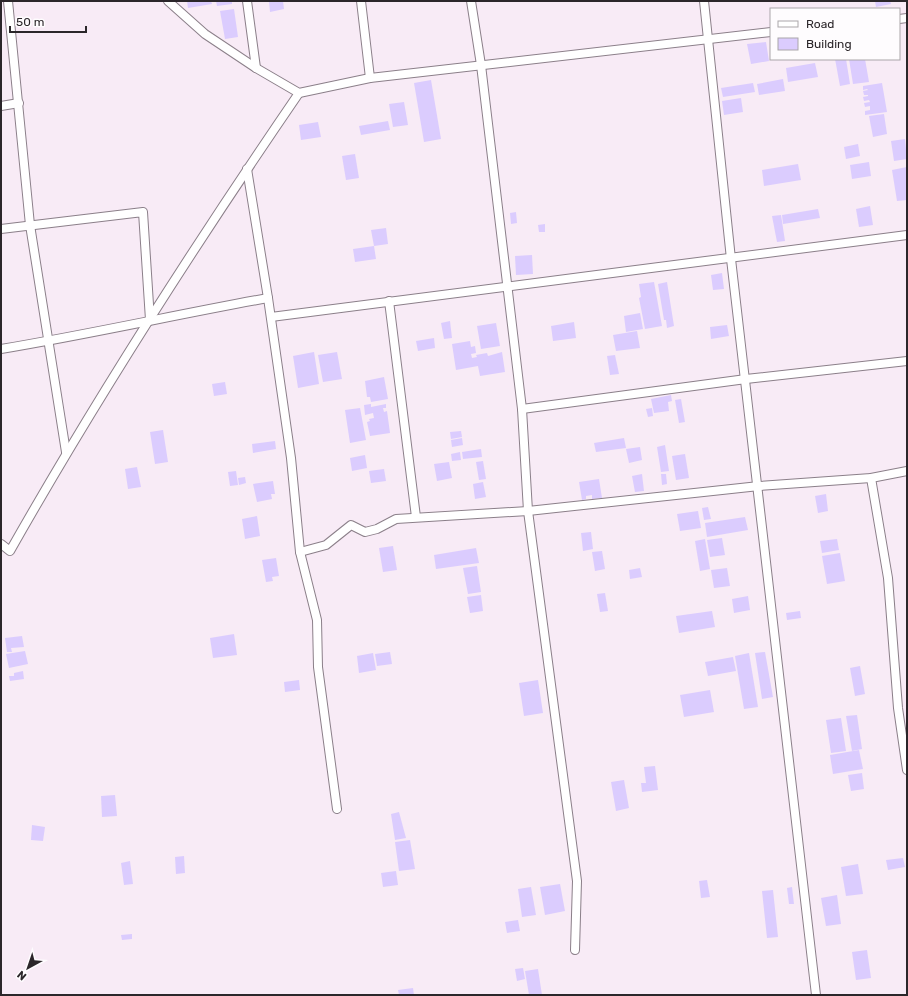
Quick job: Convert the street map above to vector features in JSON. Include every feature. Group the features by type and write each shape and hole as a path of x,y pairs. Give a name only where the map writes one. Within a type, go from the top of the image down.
{"street":[{"path":"8,1 30,225 66,452"},
{"path":"168,1 205,34 256,68 299,93 370,78 770,32"},
{"path":"247,1 256,68"},
{"path":"361,1 370,78"},
{"path":"471,1 481,65 522,409 528,511 577,881 575,950"},
{"path":"704,1 731,259 816,995"},
{"path":"1,544 10,552 66,452 247,169 299,93"},
{"path":"1,106 19,103"},
{"path":"247,169 271,317 291,458 300,552 317,620 318,667 337,809"},
{"path":"1,229 143,212 150,320"},
{"path":"271,317 507,285 731,259 907,235"},
{"path":"1,349 268,298"},
{"path":"389,301 416,517"},
{"path":"522,409 746,379 907,361"},
{"path":"300,552 326,545 351,525 365,532 377,529 396,518 528,511 758,486 871,478 907,471"},
{"path":"871,478 888,578 898,708 907,770"}],"building":[{"path":"187,1 211,1 212,4 188,8"},
{"path":"216,1 232,1 232,4 217,6"},
{"path":"269,1 283,1 284,9 270,12"},
{"path":"875,1 890,1 891,4 876,7"},
{"path":"234,9 238,37 225,39 220,11"},
{"path":"766,42 769,61 751,64 747,44"},
{"path":"835,60 846,60 850,84 840,86"},
{"path":"849,60 865,60 869,82 853,84"},
{"path":"815,63 818,77 788,82 786,68"},
{"path":"783,79 785,91 759,95 757,84"},
{"path":"431,80 441,139 424,142 414,83"},
{"path":"753,83 755,92 723,97 721,88"},
{"path":"882,83 887,112 865,115 865,111 870,110 870,106 865,107 864,103 870,102 869,100 864,101 863,97 868,95 864,95 863,91 868,90 863,90 863,86"},
{"path":"741,98 743,112 724,115 722,101"},
{"path":"404,102 408,125 393,127 389,104"},
{"path":"884,114 887,134 873,137 869,116"},
{"path":"388,121 390,130 361,135 359,126"},
{"path":"318,122 321,137 301,140 299,125"},
{"path":"905,139 907,159 894,161 891,141"},
{"path":"858,144 860,156 846,159 844,147"},
{"path":"355,154 359,178 346,180 342,156"},
{"path":"869,162 871,176 852,179 850,165"},
{"path":"798,164 801,180 764,186 762,170"},
{"path":"907,167 907,200 897,201 892,170"},
{"path":"870,206 873,225 859,227 856,209"},
{"path":"818,209 820,218 783,224 782,215"},
{"path":"516,212 517,223 511,224 510,213"},
{"path":"781,215 785,241 777,242 772,216"},
{"path":"545,224 545,232 539,232 538,225"},
{"path":"386,228 388,244 374,246 371,230"},
{"path":"374,246 376,259 355,262 353,249"},
{"path":"532,255 533,274 516,275 515,256"},
{"path":"722,273 724,289 713,290 711,275"},
{"path":"654,282 662,326 645,329 639,298 641,297 639,284"},
{"path":"667,282 674,326 667,328 666,320 664,320 658,284"},
{"path":"640,313 643,329 626,332 624,316"},
{"path":"450,321 452,338 444,339 441,323"},
{"path":"574,322 576,338 553,341 551,326"},
{"path":"496,323 500,346 481,349 477,326"},
{"path":"727,325 729,336 711,339 710,327"},
{"path":"637,331 640,348 616,351 613,335"},
{"path":"434,338 435,348 418,351 416,341"},
{"path":"470,341 471,347 475,346 476,353 471,354 472,358 477,357 476,355 487,353 488,356 502,352 505,372 480,376 478,366 456,370 452,344"},
{"path":"314,352 319,384 298,388 293,356"},
{"path":"337,352 342,379 323,382 318,355"},
{"path":"615,355 619,374 610,375 607,356"},
{"path":"384,377 388,399 371,402 370,397 367,397 365,381"},
{"path":"225,382 227,394 214,396 212,384"},
{"path":"671,395 672,401 668,402 669,411 654,413 651,399"},
{"path":"681,399 685,422 679,423 675,400"},
{"path":"371,404 371,407 386,404 386,408 383,408 384,412 387,411 390,433 370,436 367,422 370,421 369,419 374,418 373,413 365,415 364,405"},
{"path":"360,408 366,440 350,443 345,410"},
{"path":"652,408 653,416 648,417 646,409"},
{"path":"163,430 168,462 155,464 150,432"},
{"path":"461,431 462,437 451,439 450,432"},
{"path":"462,438 463,445 452,447 451,440"},
{"path":"624,438 626,448 596,452 594,443"},
{"path":"275,441 276,449 253,453 252,444"},
{"path":"665,445 669,471 661,472 657,447"},
{"path":"640,447 642,460 629,463 626,449"},
{"path":"481,449 482,457 463,459 462,452"},
{"path":"460,452 461,460 452,461 451,454"},
{"path":"685,454 689,478 676,480 672,456"},
{"path":"365,455 367,468 352,471 350,458"},
{"path":"483,461 486,479 479,480 476,462"},
{"path":"449,462 452,478 437,481 434,464"},
{"path":"137,467 141,487 128,489 125,469"},
{"path":"384,469 386,481 371,483 369,471"},
{"path":"236,471 238,485 230,486 228,472"},
{"path":"642,474 644,491 635,492 632,476"},
{"path":"661,474 666,474 667,484 662,485"},
{"path":"245,477 246,483 239,485 238,478"},
{"path":"599,479 602,498 592,499 592,495 586,496 586,499 582,500 579,482"},
{"path":"273,481 275,494 271,494 272,499 257,502 253,484"},
{"path":"483,482 486,497 475,499 473,484"},
{"path":"826,494 828,511 818,513 815,496"},
{"path":"708,507 711,519 704,520 702,508"},
{"path":"698,511 701,528 680,531 677,514"},
{"path":"257,516 260,536 245,539 242,519"},
{"path":"745,517 748,530 707,537 705,523"},
{"path":"591,532 593,549 583,551 581,533"},
{"path":"722,538 725,555 710,557 707,540"},
{"path":"705,539 710,569 700,571 695,541"},
{"path":"837,539 839,550 822,553 820,541"},
{"path":"393,546 397,570 383,572 379,548"},
{"path":"476,548 479,563 436,569 434,555"},
{"path":"602,551 605,569 595,571 592,552"},
{"path":"840,553 845,581 827,584 822,556"},
{"path":"276,558 279,576 272,577 273,581 266,582 262,560"},
{"path":"477,566 481,592 468,594 463,568"},
{"path":"640,568 642,577 630,579 629,570"},
{"path":"727,568 730,586 714,588 711,570"},
{"path":"605,593 608,611 600,612 597,594"},
{"path":"481,595 483,611 470,613 467,597"},
{"path":"748,596 750,610 734,613 732,599"},
{"path":"712,611 715,627 679,633 676,616"},
{"path":"800,611 801,618 787,620 786,613"},
{"path":"234,634 237,655 213,658 210,638"},
{"path":"22,636 24,647 11,648 12,652 7,652 5,638"},
{"path":"25,651 28,664 9,668 6,654"},
{"path":"390,652 392,664 377,666 375,654"},
{"path":"765,652 773,697 762,699 755,653"},
{"path":"373,653 376,670 359,673 357,656"},
{"path":"749,653 758,707 744,709 735,656"},
{"path":"733,657 736,671 708,676 705,662"},
{"path":"860,666 865,694 855,696 850,668"},
{"path":"23,671 24,679 10,681 9,676 14,676 14,673"},
{"path":"299,680 300,690 285,692 284,682"},
{"path":"538,680 543,713 524,716 519,683"},
{"path":"710,690 714,712 684,717 680,695"},
{"path":"857,715 862,749 852,751 846,716"},
{"path":"841,718 846,751 831,753 826,720"},
{"path":"859,750 863,769 833,774 830,755"},
{"path":"655,766 658,790 642,792 641,783 646,783 644,767"},
{"path":"862,773 864,789 851,791 848,775"},
{"path":"624,780 629,808 616,811 611,782"},
{"path":"115,795 117,816 102,817 101,796"},
{"path":"399,812 406,838 395,840 391,814"},
{"path":"32,825 45,827 43,841 31,840"},
{"path":"410,840 415,869 399,871 395,842"},
{"path":"184,856 185,873 176,874 175,857"},
{"path":"903,858 905,867 888,870 886,860"},
{"path":"130,861 133,884 124,885 121,863"},
{"path":"858,864 863,894 846,896 841,867"},
{"path":"396,871 398,885 383,887 381,873"},
{"path":"707,880 710,897 701,898 699,881"},
{"path":"560,884 565,911 545,915 540,887"},
{"path":"531,887 536,915 522,917 518,889"},
{"path":"792,887 794,904 789,904 787,888"},
{"path":"773,890 778,937 767,938 762,891"},
{"path":"837,895 841,924 826,926 821,898"},
{"path":"518,920 520,931 507,933 505,922"},
{"path":"132,934 132,939 122,940 121,935"},
{"path":"867,950 871,978 856,980 852,952"},
{"path":"523,968 525,979 517,981 515,969"},
{"path":"538,969 542,995 529,995 525,971"},
{"path":"413,988 414,995 399,995 398,990"}]}
